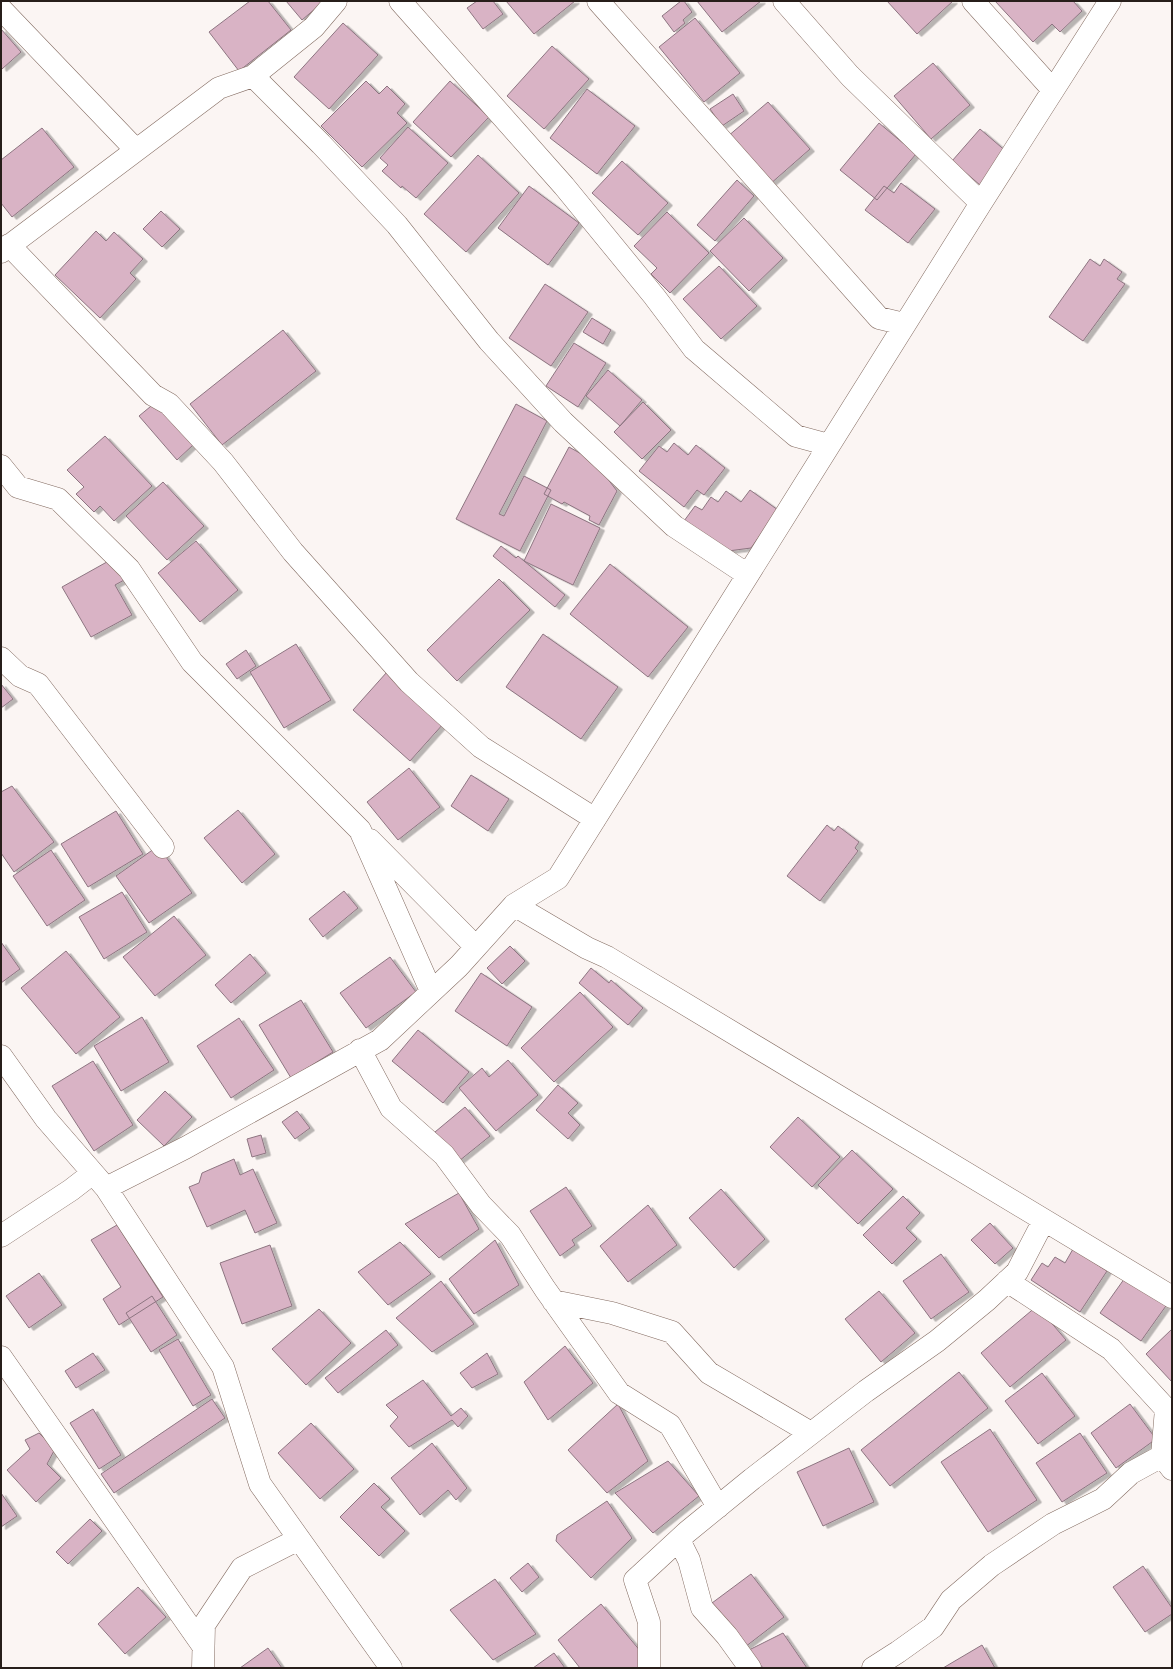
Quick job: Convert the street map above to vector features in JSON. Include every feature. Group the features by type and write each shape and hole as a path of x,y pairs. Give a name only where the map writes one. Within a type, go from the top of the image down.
{"street":[{"path":"336,1 314,27 253,76 219,88 5,249 153,395 169,404 223,462 293,552 409,682 481,746 595,819"},
{"path":"400,1 564,186 654,296 694,349 796,436 829,445"},
{"path":"598,1 879,318 904,324"},
{"path":"784,1 850,76 981,203"},
{"path":"973,1 1053,90"},
{"path":"1,1236 71,1190 185,1148 380,1040 476,947 514,905 558,878 904,324 1110,1"},
{"path":"1,9 136,150"},
{"path":"253,76 321,144 397,225 489,341 563,422 674,526 748,575"},
{"path":"1,466 18,487 58,499 129,569 192,662 476,947"},
{"path":"1,658 20,676 38,684 163,847"},
{"path":"360,830 431,991"},
{"path":"514,905 587,948 607,957 1172,1297"},
{"path":"360,1050 391,1108 444,1155 481,1205 510,1235 554,1301 619,1393 670,1425 718,1507"},
{"path":"1,1056 46,1120 100,1180 223,1367 260,1484 391,1668"},
{"path":"649,1668 649,1622 635,1580 678,1540 718,1507 866,1391 937,1341 1007,1281 1017,1272 1044,1220"},
{"path":"873,1668 933,1627 951,1600 992,1565 1053,1524 1103,1499 1131,1473 1167,1462 1166,1410 1111,1349 1007,1281"},
{"path":"554,1301 612,1313 672,1332 709,1373 811,1433"},
{"path":"1,1357 203,1646"},
{"path":"203,1668 204,1625 242,1568 299,1539"},
{"path":"678,1540 689,1560 702,1608 727,1636 750,1668"}],"building":[{"path":"250,1 268,1 291,30 239,71 209,32"},
{"path":"286,1 322,1 323,2 302,20"},
{"path":"477,1 493,1 503,14 483,29 467,8"},
{"path":"506,1 575,1 534,34"},
{"path":"681,1 684,1 692,12 683,20 685,23 674,32 662,16"},
{"path":"697,1 761,1 722,32"},
{"path":"887,1 953,1 917,34"},
{"path":"995,1 1073,1 1082,11 1060,32 1052,24 1033,42"},
{"path":"695,18 740,73 704,102 659,47"},
{"path":"343,23 378,55 329,109 294,77"},
{"path":"1,29 21,52 2,69 1,67"},
{"path":"552,46 589,79 544,129 507,96"},
{"path":"933,63 970,105 931,139 894,96"},
{"path":"366,81 379,94 387,86 405,104 397,113 407,123 362,167 321,126"},
{"path":"450,81 489,117 451,157 413,122"},
{"path":"587,89 635,126 597,174 550,138"},
{"path":"733,94 744,111 722,126 710,109"},
{"path":"768,102 810,149 769,185 727,137"},
{"path":"879,123 916,154 877,200 840,170"},
{"path":"408,127 448,163 416,198 402,186 401,188 382,171 388,165 380,158"},
{"path":"42,128 74,167 12,217 1,203 1,160"},
{"path":"980,129 1008,153 980,185 952,161"},
{"path":"478,155 519,193 466,252 424,214"},
{"path":"622,161 668,203 638,235 592,193"},
{"path":"737,180 754,196 715,241 697,225"},
{"path":"901,183 935,209 908,243 865,210 884,186 894,193"},
{"path":"529,186 579,223 548,265 498,228"},
{"path":"161,211 180,229 162,247 143,229"},
{"path":"667,212 709,253 670,293 651,274 657,268 634,246"},
{"path":"744,218 783,258 749,291 710,251"},
{"path":"96,231 106,241 114,232 143,259 130,273 136,279 100,318 55,275"},
{"path":"1090,259 1100,266 1104,259 1122,272 1117,279 1125,284 1083,341 1049,317"},
{"path":"719,266 757,306 721,339 683,299"},
{"path":"545,284 588,312 551,366 509,338"},
{"path":"592,318 611,330 603,344 583,332"},
{"path":"283,330 316,371 222,445 190,404"},
{"path":"574,343 606,363 578,407 546,386"},
{"path":"608,370 642,400 620,426 586,396"},
{"path":"156,402 193,445 177,460 139,416"},
{"path":"643,402 671,430 642,459 614,432"},
{"path":"516,404 547,421 499,514 504,516 524,476 551,490 520,551 456,519"},
{"path":"105,436 152,486 114,521 100,506 94,512 76,494 84,487 67,470"},
{"path":"674,443 688,455 696,445 725,468 704,495 697,490 684,507 639,471 659,446 667,452"},
{"path":"569,447 594,461 617,491 599,525 589,520 590,516 564,502 562,504 544,494"},
{"path":"163,482 204,526 167,560 126,516"},
{"path":"750,490 778,510 751,548 728,551 684,521 695,506 702,510 711,497 718,502 726,491 741,502"},
{"path":"551,504 600,528 573,585 524,561"},
{"path":"196,541 238,590 200,622 158,573"},
{"path":"501,546 516,558 518,556 565,595 555,607 493,556"},
{"path":"114,558 126,579 115,585 132,615 91,637 62,587"},
{"path":"610,564 688,627 648,677 570,614"},
{"path":"499,579 530,610 457,681 427,650"},
{"path":"543,634 618,687 581,739 506,687"},
{"path":"296,644 331,700 284,728 250,672"},
{"path":"246,650 256,666 237,679 226,664"},
{"path":"387,672 444,723 410,761 353,710"},
{"path":"1,684 13,699 1,708"},
{"path":"409,768 440,807 398,840 367,802"},
{"path":"471,775 509,799 488,831 451,806"},
{"path":"12,786 54,842 14,872 1,853 1,792"},
{"path":"238,810 275,854 242,883 204,838"},
{"path":"116,811 143,854 88,887 61,844"},
{"path":"827,825 834,831 838,826 859,842 855,848 858,851 820,901 787,876"},
{"path":"158,846 192,893 149,923 116,876"},
{"path":"51,850 85,900 47,926 13,876"},
{"path":"344,891 358,908 323,937 309,919"},
{"path":"122,892 147,932 104,959 79,917"},
{"path":"174,916 206,955 155,996 123,957"},
{"path":"1,942 20,969 1,983"},
{"path":"510,946 525,961 502,984 487,968"},
{"path":"66,951 120,1017 76,1054 21,988"},
{"path":"250,954 266,973 231,1003 215,985"},
{"path":"390,957 416,992 366,1028 340,993"},
{"path":"591,968 609,983 611,980 643,1008 628,1025 579,983"},
{"path":"481,973 532,1007 507,1046 455,1011"},
{"path":"580,992 613,1027 554,1082 521,1048"},
{"path":"301,1000 333,1052 291,1078 259,1025"},
{"path":"142,1017 169,1062 121,1091 94,1046"},
{"path":"239,1018 274,1070 231,1098 197,1046"},
{"path":"418,1030 469,1072 443,1103 392,1061"},
{"path":"508,1060 538,1095 496,1131 459,1088 482,1068 489,1077"},
{"path":"93,1061 133,1125 94,1151 52,1086"},
{"path":"558,1085 578,1103 568,1113 580,1125 568,1139 536,1110"},
{"path":"165,1091 192,1117 164,1146 137,1120"},
{"path":"465,1107 490,1136 459,1161 435,1132"},
{"path":"297,1111 310,1128 295,1139 282,1122"},
{"path":"798,1117 840,1157 812,1187 770,1147"},
{"path":"261,1135 266,1153 252,1157 247,1139"},
{"path":"852,1150 893,1189 858,1224 818,1185"},
{"path":"234,1159 240,1175 253,1169 277,1223 255,1233 245,1210 207,1227 189,1187 199,1183 202,1173"},
{"path":"566,1187 592,1226 572,1240 575,1245 560,1256 530,1211"},
{"path":"721,1189 765,1239 734,1268 689,1218"},
{"path":"459,1193 479,1229 439,1258 405,1224"},
{"path":"903,1196 920,1213 906,1228 917,1239 892,1264 863,1235"},
{"path":"648,1205 677,1245 628,1282 600,1246"},
{"path":"990,1223 1013,1248 995,1264 971,1240"},
{"path":"117,1225 163,1297 119,1325 103,1299 121,1287 91,1240"},
{"path":"495,1240 519,1285 474,1314 449,1279"},
{"path":"400,1242 431,1274 388,1305 358,1272"},
{"path":"270,1245 292,1306 242,1324 220,1263"},
{"path":"1073,1249 1107,1271 1080,1312 1031,1280 1042,1263 1048,1267 1055,1257 1065,1263"},
{"path":"941,1254 969,1292 931,1319 903,1281"},
{"path":"39,1273 62,1305 29,1328 6,1296"},
{"path":"1127,1275 1168,1303 1141,1341 1100,1313"},
{"path":"441,1281 474,1324 432,1352 396,1318"},
{"path":"879,1291 915,1333 881,1362 845,1319"},
{"path":"152,1296 177,1335 151,1352 126,1313"},
{"path":"1037,1306 1066,1340 1010,1387 981,1353"},
{"path":"319,1309 351,1343 306,1385 272,1349"},
{"path":"1172,1329 1172,1382 1146,1354"},
{"path":"386,1330 398,1345 338,1393 325,1378"},
{"path":"178,1339 211,1395 193,1406 159,1350"},
{"path":"565,1346 593,1383 548,1420 524,1382"},
{"path":"93,1353 105,1370 76,1388 65,1371"},
{"path":"487,1353 498,1374 472,1388 460,1373"},
{"path":"959,1372 988,1408 890,1486 861,1450"},
{"path":"1042,1373 1075,1416 1038,1444 1005,1401"},
{"path":"423,1380 451,1416 461,1408 468,1416 458,1427 452,1420 409,1447 390,1426 398,1417 386,1405"},
{"path":"212,1399 225,1418 114,1493 101,1474"},
{"path":"618,1404 648,1461 607,1493 568,1450"},
{"path":"1130,1404 1156,1439 1116,1468 1091,1433"},
{"path":"93,1409 121,1455 99,1469 70,1423"},
{"path":"311,1423 354,1469 320,1499 278,1453"},
{"path":"990,1429 1037,1500 988,1532 941,1462"},
{"path":"39,1433 55,1449 47,1464 61,1478 36,1502 7,1470 30,1449 25,1440"},
{"path":"1080,1433 1107,1473 1062,1502 1036,1463"},
{"path":"432,1443 467,1488 456,1500 448,1490 420,1515 391,1478"},
{"path":"849,1448 874,1502 823,1526 797,1472"},
{"path":"668,1461 699,1496 653,1533 615,1493"},
{"path":"374,1483 390,1499 381,1507 405,1531 379,1556 340,1517"},
{"path":"1,1493 17,1516 1,1527"},
{"path":"607,1501 632,1538 591,1578 556,1541 557,1535"},
{"path":"90,1519 102,1531 68,1564 56,1552"},
{"path":"528,1563 539,1577 522,1592 510,1578"},
{"path":"1143,1566 1172,1608 1172,1614 1145,1632 1113,1587"},
{"path":"751,1574 784,1617 745,1647 712,1603"},
{"path":"495,1579 536,1634 493,1660 450,1610"},
{"path":"138,1587 166,1617 125,1654 98,1624"},
{"path":"601,1604 647,1659 637,1668 580,1668 558,1640"},
{"path":"783,1633 807,1668 763,1668 749,1650"},
{"path":"982,1645 995,1668 943,1668"},
{"path":"268,1648 282,1668 240,1668"},
{"path":"554,1653 565,1668 533,1668"}]}
